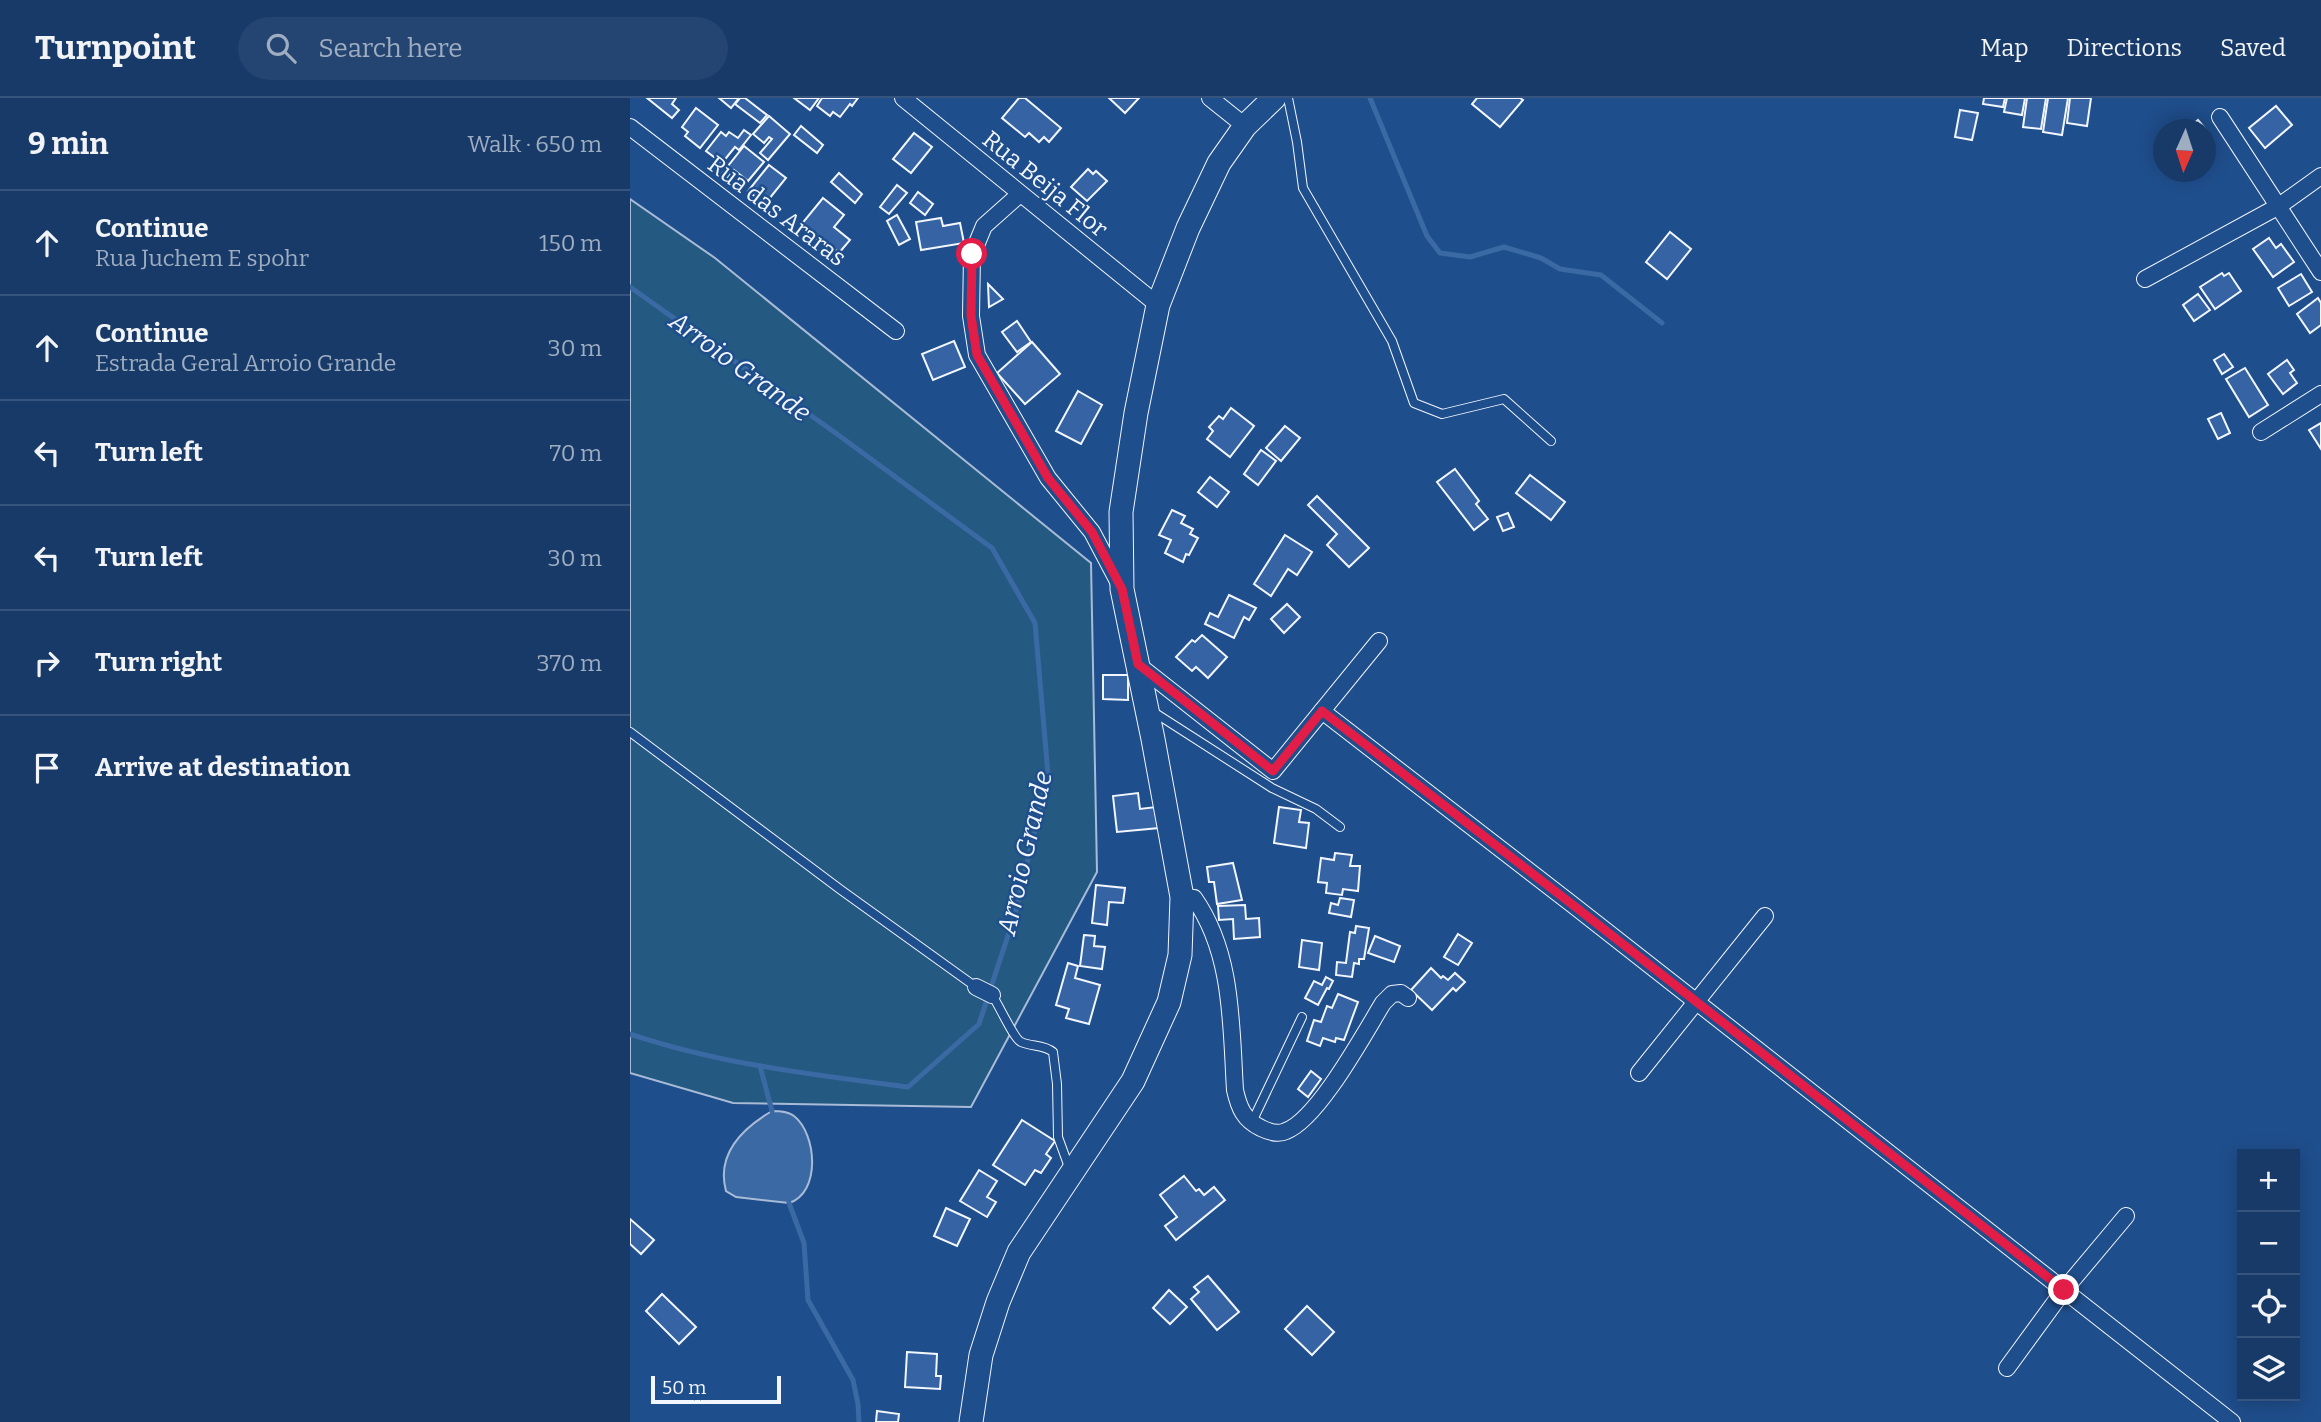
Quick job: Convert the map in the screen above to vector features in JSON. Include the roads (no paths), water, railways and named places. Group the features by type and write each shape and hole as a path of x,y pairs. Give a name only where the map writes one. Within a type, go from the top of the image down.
{"main road":[{"path":"971,1422 981,1355 1019,1252 1133,1081 1168,1002 1180,955 1182,897 1122,589 1121,512 1136,413 1158,305 1188,228 1219,163 1245,126 1274,98"}],"street":[{"name":"Rua Beija Flor","path":"903,98 1158,305"},
{"path":"1210,98 1245,126"},
{"path":"2220,117 2321,272"},
{"name":"Rua das Araras","path":"630,127 896,331"},
{"path":"2145,279 2279,206 2321,176"},
{"path":"1020,194 984,226 972,254 971,316 977,355 1048,478 1092,532 1122,589"},
{"path":"2261,432 2321,394"},
{"path":"1138,664 1273,771 1379,641"},
{"path":"1322,711 2232,1422"},
{"path":"1182,897 1194,898 1206,915 1224,967 1239,1108 1251,1123 1269,1132 1283,1133 1296,1127 1339,1076 1383,1003 1392,994 1401,993 1408,998"},
{"path":"1639,1073 1765,916"},
{"path":"976,987 992,995"},
{"path":"2007,1368 2064,1290 2126,1216"}],"lane":[{"path":"1288,98 1303,188 1392,341 1414,403 1442,414 1504,399 1551,441"},
{"path":"1147,708 1272,788 1316,809 1339,827"},
{"path":"630,732 976,987"},
{"path":"992,995 1006,1017 1014,1037 1021,1042 1048,1048 1053,1052 1057,1084 1058,1137 1071,1172"},
{"path":"1251,1123 1302,1017"}],"waterway":[{"path":"1370,98 1427,236 1440,253 1470,257 1504,247 1541,258 1560,269 1601,275 1662,323"},
{"name":"Arroio Grande","path":"630,287 992,548 1035,623 1048,774 1015,914 979,1024 908,1087 733,1061 630,1034"},
{"path":"760,1066 772,1111"},
{"path":"789,1203 804,1243 808,1300 853,1380 859,1422"}]}
